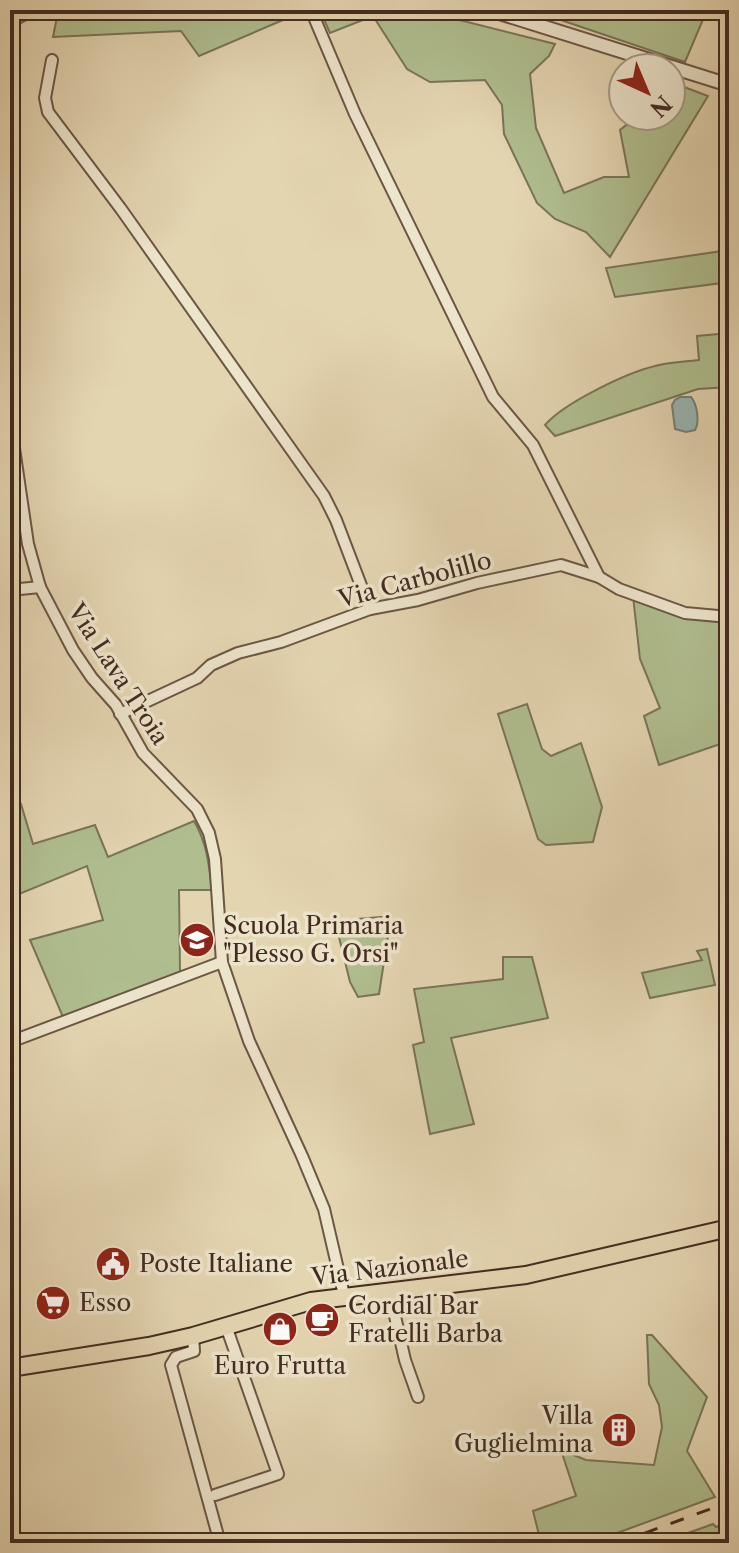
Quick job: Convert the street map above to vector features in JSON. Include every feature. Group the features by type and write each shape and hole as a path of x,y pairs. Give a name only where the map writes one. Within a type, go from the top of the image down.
{"main road":[{"name":"Via Nazionale","path":"10,1368 149,1346 193,1336 285,1307 344,1295 526,1275 729,1228"}],"street":[{"path":"10,22 32,10"},
{"path":"311,10 361,127 493,397 533,445 599,577"},
{"path":"490,10 528,16 729,85"},
{"path":"52,60 45,98 48,112 121,209 324,496 370,609"},
{"name":"Via Lava Troia","path":"10,421 28,544 40,587 73,650 120,714 143,753 197,809 209,833 215,859 222,962 249,1041 324,1209 344,1295"},
{"name":"Via Carbolillo","path":"120,714 197,678 211,665 238,653 281,642 370,609 561,565 599,577 619,589 685,613 729,617"},
{"path":"10,590 40,587"},
{"path":"10,1042 222,962"},
{"path":"389,1290 405,1360 418,1397"},
{"path":"215,1495 278,1474 226,1326"},
{"path":"193,1336 194,1351 176,1357 171,1365 220,1543"}],"green space":[{"path":"336,10 420,10 555,44 549,56 530,74 536,128 564,193 604,177 629,177 620,132 686,132 610,257 586,232 555,219 537,203 504,134 502,105 485,80 430,82 407,69 373,16 330,33 322,15"},
{"path":"707,10 687,57 687,52 655,52 537,12"},
{"path":"304,11 199,56 181,31 53,37 58,12"},
{"path":"687,88 708,96 687,130"},
{"path":"729,250 729,282 615,297 606,268"},
{"path":"729,333 729,387 698,389 555,436 545,425 566,407 628,375 660,365 699,360 697,336"},
{"path":"633,596 729,620 729,741 659,765 644,716 660,708 640,659"},
{"path":"527,704 542,749 551,756 581,743 602,807 593,842 546,845 538,839 498,714"},
{"path":"21,804 33,844 95,825 108,857 194,821 205,846 212,890 179,890 180,972 63,1017 30,940 103,920 87,866 12,897 10,806"},
{"path":"391,916 379,994 358,997 350,982 335,921"},
{"path":"707,949 715,985 650,998 642,973 702,960 697,951"},
{"path":"503,957 532,957 548,1018 451,1038 474,1124 430,1134 413,1045 424,1042 414,989 503,979"},
{"path":"647,1335 652,1335 707,1397 687,1451 715,1497 590,1543 541,1543 533,1511 576,1496 561,1450 586,1460 654,1465 662,1427 659,1405 649,1384"},
{"path":"729,1522 729,1543 660,1543 713,1524 716,1527"}],"water":[{"path":"680,397 691,397 693,400 698,418 695,430 686,432 675,429 672,405"}],"railway":[{"path":"618,1543 729,1502"}],"place":[{"name":"Scuola Primaria \"Plesso G. Orsi\"","path":"197,940"},
{"name":"Poste Italiane","path":"113,1264"},
{"name":"Esso","path":"53,1303"},
{"name":"Cordial Bar Fratelli Barba","path":"322,1320"},
{"name":"Euro Frutta","path":"280,1329"},
{"name":"Villa Guglielmina","path":"619,1430"}]}
